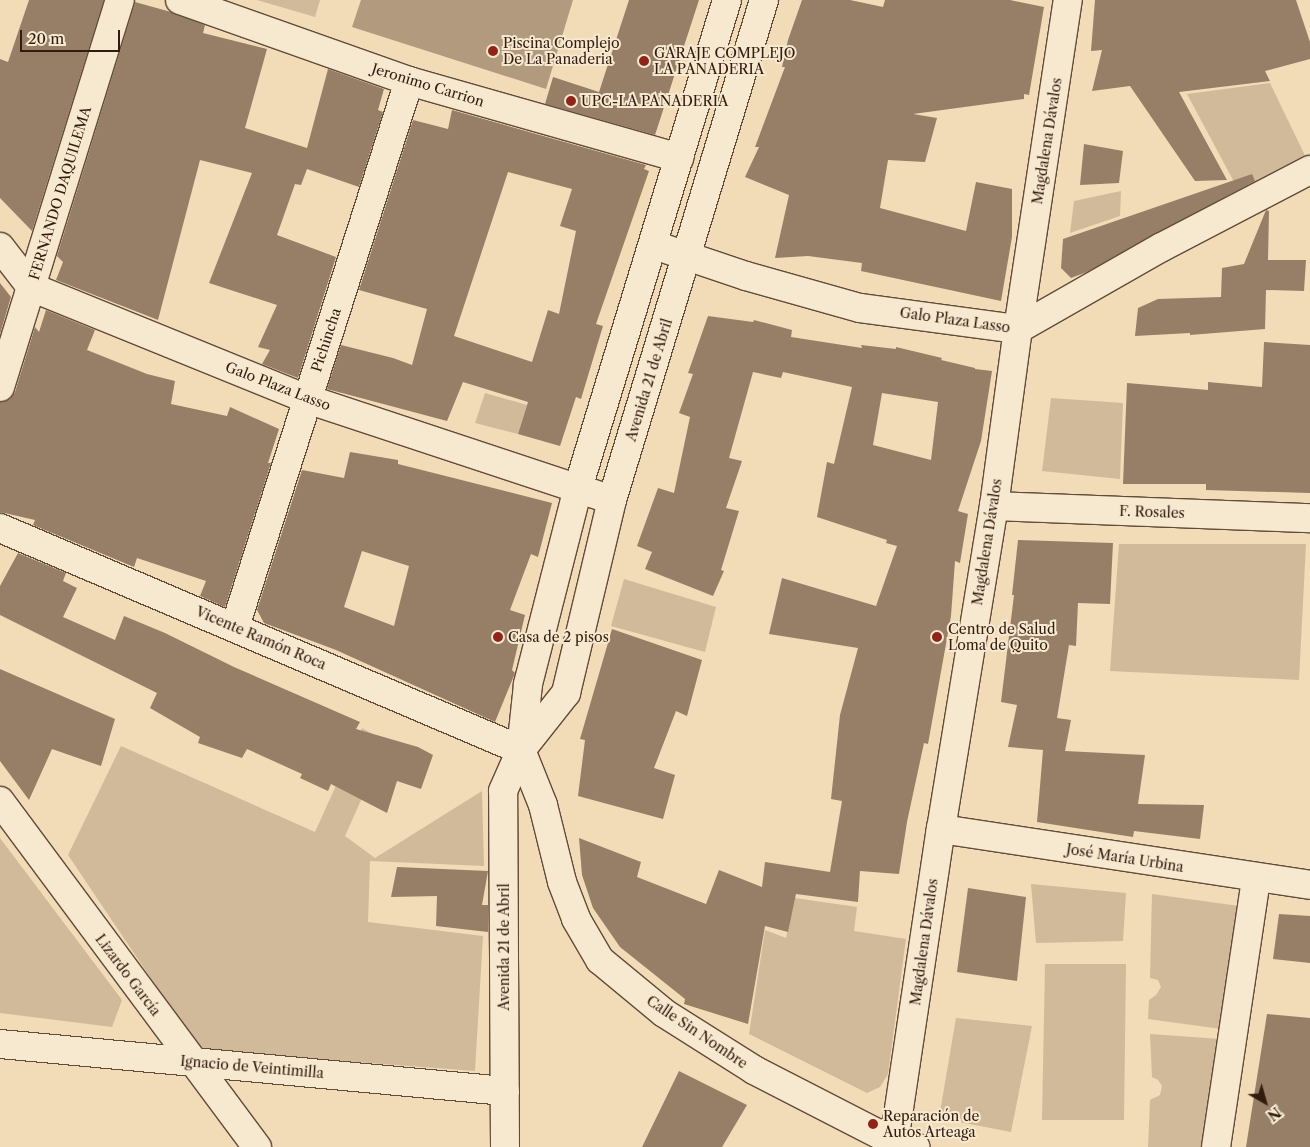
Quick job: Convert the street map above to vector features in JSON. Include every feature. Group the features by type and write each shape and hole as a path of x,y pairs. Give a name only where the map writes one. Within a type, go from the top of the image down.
{"street":[{"name":"FERNANDO DAQUILEMA","path":"0,387 120,0"},
{"name":"Jeronimo Carrion","path":"180,0 409,81 679,158"},
{"name":"Avenida 21 de Abril","path":"521,750 528,684 578,488 654,245 727,0"},
{"name":"Avenida 21 de Abril","path":"505,1147 503,791 521,750 566,693 612,500 764,0"},
{"name":"Magdalena Dávalos","path":"905,1144 941,829 994,506 1018,328 1068,0"},
{"name":"Pichincha","path":"235,627 409,81"},
{"name":"Galo Plaza Lasso","path":"654,245 746,276 860,308 1018,328 1162,247 1310,170"},
{"path":"0,247 30,287"},
{"name":"Galo Plaza Lasso","path":"30,287 308,399 612,500"},
{"name":"F. Rosales","path":"994,506 1310,518"},
{"name":"Vicente Ramón Roca","path":"0,528 521,750"},
{"name":"Calle Sin Nombre","path":"521,750 542,805 562,882 576,919 600,960 664,1013 754,1070 905,1144"},
{"name":"Lizardo García","path":"0,802 258,1147"},
{"name":"José María Urbina","path":"941,829 1310,885"},
{"path":"1216,1147 1256,878"},
{"name":"Ignacio de Veintimilla","path":"0,1044 505,1091"}],"shaded area":[{"path":"257,0 320,0 315,17"},
{"name":"Piscina Complejo De La Panaderia","path":"361,0 573,0 546,89 352,27"},
{"path":"1270,83 1309,164 1241,195 1187,94"},
{"path":"1121,191 1120,216 1070,233 1074,201"},
{"path":"485,393 527,405 518,434 475,423"},
{"path":"1051,398 1123,403 1120,479 1042,471"},
{"path":"1119,544 1306,544 1299,680 1110,671"},
{"path":"624,579 716,607 705,652 611,626"},
{"path":"362,728 387,742 345,836 375,858 482,791 484,866 370,861 368,922 483,936 475,1071 199,1050 68,855 121,746 315,832"},
{"path":"0,838 122,1000 112,1027 0,1013"},
{"path":"1031,884 1126,893 1123,941 1036,943"},
{"path":"1152,894 1239,906 1221,1029 1148,1019 1149,1000 1156,995 1161,987 1158,980 1150,978"},
{"path":"795,898 857,907 854,931 906,939 888,1074 880,1087 867,1093 749,1034 765,930 786,938"},
{"path":"1045,964 1126,964 1124,1120 1042,1120"},
{"path":"956,1018 1032,1026 1011,1132 939,1118"},
{"path":"1150,1034 1221,1039 1206,1147 1148,1147 1150,1100 1160,1095 1162,1086 1158,1080 1152,1077"}],"building":[{"path":"29,0 104,0 32,231 0,198 0,59 8,62"},
{"name":"GARAJE COMPLEJO LA PANADERIA","path":"629,0 699,0 655,135 545,104 553,77 599,92"},
{"path":"802,0 850,0 883,7 885,0 1010,0 1044,7 1029,95 1024,94 1024,99 913,114 937,118 925,162 888,160 880,208 966,231 976,182 1012,189 1012,237 1001,301 861,271 862,263 808,256 775,258 789,195 745,177 759,147 755,147 785,67 782,67 788,40"},
{"path":"1095,0 1296,0 1310,42 1310,59 1265,71 1270,81 1179,92 1227,180 1195,181 1130,86 1092,91 1102,50 1091,51"},
{"path":"135,2 171,12 205,25 203,33 267,49 245,128 307,148 328,69 384,89 378,110 383,112 359,187 307,169 301,185 295,184 277,235 336,257 298,378 262,364 270,350 258,347 277,305 209,283 252,173 200,160 158,320 56,280 63,262 57,256"},
{"path":"452,110 646,165 644,169 649,171 596,324 603,326 581,399 576,397 560,446 518,434 528,402 463,382 447,421 327,389 341,345 393,358 412,365 427,309 359,290 413,120 448,129","holes":["508,172 572,189 560,226 576,231 559,314 548,310 532,362 454,336"]},
{"path":"1084,144 1123,151 1119,183 1080,185"},
{"path":"1252,174 1255,181 1087,272 1071,278 1061,268 1063,239"},
{"path":"1266,210 1269,211 1268,260 1306,260 1304,291 1266,290 1265,329 1190,335 1190,333 1135,336 1138,308 1158,299 1221,297 1222,268 1244,264"},
{"path":"0,283 11,297 0,334"},
{"path":"46,310 95,330 87,350 147,374 175,381 171,404 227,416 230,407 279,429 268,463 271,463 225,607 200,596 206,581 137,558 134,567 33,525 35,520 0,512 0,402 10,399 15,392 35,327 39,332"},
{"path":"708,316 753,322 754,320 792,330 791,337 862,348 861,345 896,349 896,347 942,358 941,360 975,369 992,371 981,441 958,511 968,514 960,563 955,561 951,616 928,744 924,743 907,822 899,874 860,871 858,902 796,894 788,932 765,926 748,1024 684,1004 685,999 620,947 593,908 582,875 579,838 641,862 637,877 706,904 719,870 762,887 765,862 830,872 842,801 831,799 840,715 858,648 769,634 782,578 876,606 897,546 886,543 887,540 817,517 827,462 834,464 852,387 783,372 781,378 753,372 729,458 742,461 726,508 739,511 721,570 724,571 713,596 645,569 652,552 637,546 658,488 674,493 690,417 679,413 693,374 688,373","holes":["882,393 938,402 931,460 873,445"]},
{"path":"1264,342 1310,345 1310,493 1206,490 1206,484 1123,484 1127,383 1208,390 1208,382 1262,387"},
{"path":"350,452 398,460 398,464 552,503 538,557 531,554 510,610 525,615 512,670 515,673 495,722 336,650 264,623 257,610 302,470 344,478","holes":["362,551 409,566 394,626 344,607"]},
{"path":"1018,540 1113,543 1110,604 1078,603 1076,646 1069,645 1057,718 1071,720 1065,751 1145,755 1138,804 1204,805 1200,839 1134,831 1133,837 1037,822 1043,750 1008,747 1017,705 1001,702 1014,595 1012,595"},
{"path":"18,553 66,573 63,581 77,588 63,617 115,640 124,616 360,722 356,729 418,747 433,755 421,789 397,781 387,813 331,784 328,791 300,778 302,774 247,749 242,758 198,743 200,737 150,708 157,693 0,615 0,586"},
{"path":"612,629 702,660 687,716 676,711 654,768 675,775 663,819 578,796 585,740 580,739"},
{"path":"0,669 115,719 101,766 52,749 29,800 0,761"},
{"path":"397,867 488,871 482,905 488,905 488,932 436,926 437,896 391,897"},
{"path":"968,888 1026,897 1017,981 957,972"},
{"path":"1279,914 1310,916 1310,963 1273,959"},
{"path":"1267,1014 1310,1018 1310,1147 1246,1147"},
{"path":"679,1071 747,1105 722,1147 642,1147"}],"place":[{"name":"Piscina Complejo De La Panaderia","path":"493,51"},
{"name":"GARAJE COMPLEJO LA PANADERIA","path":"644,61"},
{"name":"UPC-LA PANADERIA","path":"571,101"},
{"name":"Casa de 2 pisos","path":"498,637"},
{"name":"Centro de Salud Loma de Quito","path":"937,637"},
{"name":"Reparación de Autos Arteaga","path":"873,1124"}]}
